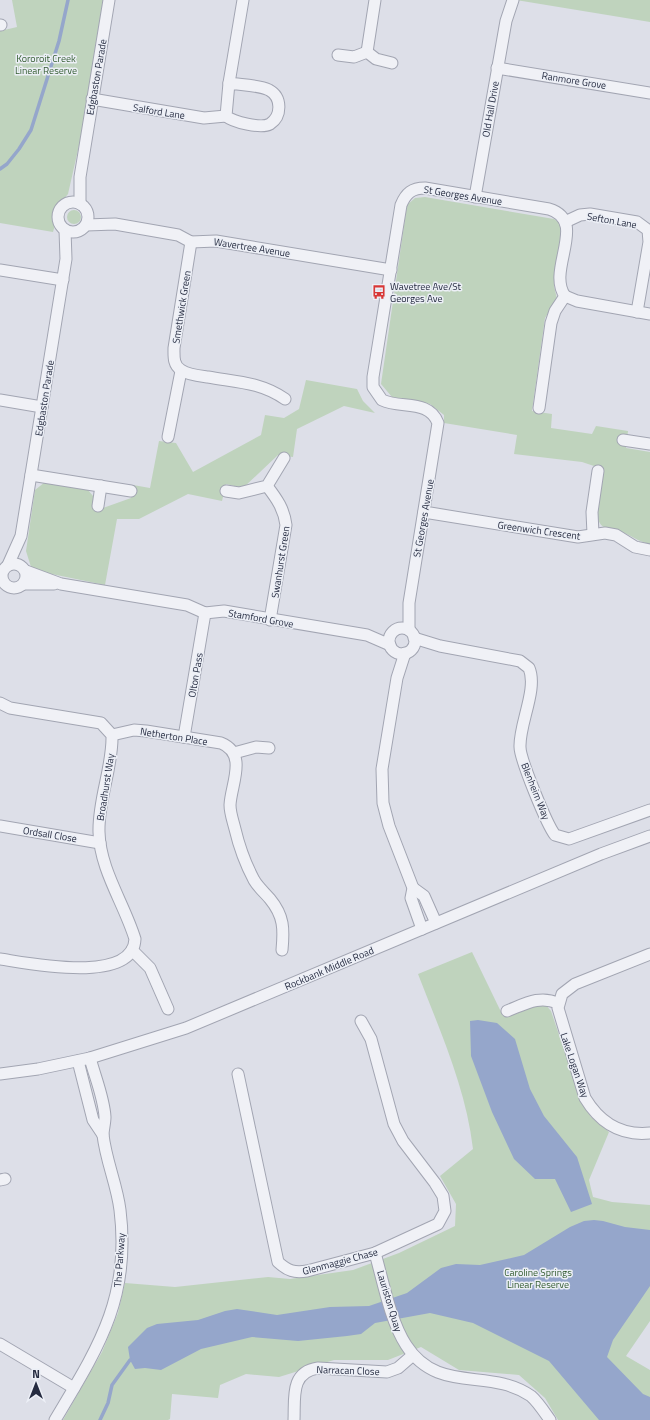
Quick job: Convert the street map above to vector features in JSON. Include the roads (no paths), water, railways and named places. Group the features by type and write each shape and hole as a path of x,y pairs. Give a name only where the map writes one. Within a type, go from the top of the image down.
{"street":[{"name":"Edgbaston Parade","path":"79,206 80,177 109,0"},
{"path":"229,83 267,89 277,98 279,111 276,118 270,124 264,126 232,121 226,116 229,83 243,0"},
{"path":"367,52 375,0"},
{"name":"Old Hall Drive","path":"504,0 506,21"},
{"name":"Old Hall Drive","path":"476,197 497,68 506,21 513,0"},
{"path":"338,56 354,57 367,52"},
{"path":"367,52 376,59 392,63"},
{"name":"Ranmore Grove","path":"497,68 650,93"},
{"name":"Salford Lane","path":"92,99 204,118 226,116"},
{"name":"St Georges Avenue","path":"422,929 411,898 413,888 389,826 383,803 382,769 408,603 438,430 436,417 430,411 424,408 387,402 378,395 373,387 372,378 401,205 404,197 409,191 416,188 425,188 549,209 559,212 565,222"},
{"path":"79,206 88,216 82,228 65,230 59,224 58,215 62,207 79,206"},
{"name":"Wavertree Avenue","path":"79,206 115,224 178,235 191,242 216,241 391,270"},
{"name":"Sefton Lane","path":"565,222 580,215 590,214 637,222 648,230 649,242 637,312"},
{"path":"565,222 566,238 559,277 561,291 565,296 576,301 650,314"},
{"name":"Wavertree Avenue","path":"82,228 115,224"},
{"name":"Edgbaston Parade","path":"66,259 82,228"},
{"name":"Edgbaston Parade","path":"8,565 20,536 31,475 66,259 65,230"},
{"name":"Smethwick Green","path":"181,370 176,365 174,354 191,242"},
{"path":"0,270 63,280"},
{"path":"539,408 551,323 555,311 565,296"},
{"path":"168,437 181,370 195,375 263,386 285,398"},
{"path":"0,400 42,407"},
{"path":"623,440 650,444"},
{"path":"226,491 240,493 267,486 284,458"},
{"path":"593,534 592,512 598,471"},
{"path":"31,475 131,491"},
{"path":"98,506 101,486"},
{"name":"Swanhurst Green","path":"267,486 280,503 285,513 286,525 270,620"},
{"name":"Greenwich Crescent","path":"424,512 578,537 605,533 616,535 635,547 650,550"},
{"name":"Edgbaston Parade","path":"20,536 24,569"},
{"path":"16,564 24,569 27,578 24,584 17,588 4,588 1,576 8,565 16,564"},
{"name":"Stamford Grove","path":"24,569 61,584"},
{"name":"Stamford Grove","path":"24,584 61,584 188,605 205,613 224,611 270,620 402,641"},
{"name":"Olton Pass","path":"184,737 205,613"},
{"name":"Blenheim Way","path":"402,641 440,646 520,661 529,668 531,685 520,747 524,766 555,835 569,839 650,810"},
{"path":"0,704 10,708 101,724 112,735"},
{"name":"Netherton Place","path":"112,735 134,730 184,737 221,743 228,746 234,753"},
{"name":"Broadhurst Way","path":"112,735 99,818 100,842 108,874 135,938 132,950"},
{"path":"268,748 256,746 234,753 237,765 230,811 237,838 254,880 274,903 282,919 284,929 282,950"},
{"name":"Ordsall Close","path":"0,826 100,842"},
{"name":"Rockbank Middle Road","path":"0,1074 38,1069 78,1061 186,1028 601,854 650,836"},
{"name":"St Georges Avenue","path":"413,888 424,896 436,923"},
{"path":"0,959 54,967 86,968 120,960 132,950 150,968 168,1009"},
{"path":"507,1011 536,999 545,999 558,1003 562,994 575,984 650,954"},
{"name":"Lake Logan Way","path":"558,1003 558,1014 585,1098 593,1111 601,1120 613,1127 629,1133 650,1133"},
{"name":"Glenmaggie Chase","path":"238,1074 278,1262 287,1270 302,1272 375,1253 438,1224 445,1211 443,1196 403,1141 394,1124 372,1039 361,1021"},
{"name":"The Parkway","path":"55,1420 89,1364 107,1325 113,1307 120,1273 122,1223 120,1207 103,1135 105,1117 90,1058"},
{"name":"The Parkway","path":"78,1061 93,1120 103,1135"},
{"name":"Lauriston Quay","path":"375,1253 396,1324 403,1340 413,1355 423,1365 438,1374 454,1378 490,1380 505,1383 532,1397 550,1420"},
{"path":"0,1344 74,1388"},
{"name":"Narracan Close","path":"294,1420 295,1388 299,1377 308,1370 318,1368 387,1372 398,1368 413,1355"}],"water":[{"path":"478,1020 497,1023 515,1039 530,1089 544,1116 577,1157 592,1204 571,1212 555,1179 535,1179 514,1159 492,1112 471,1056 470,1021"},
{"path":"594,1220 625,1227 650,1230 650,1286 613,1340 607,1357 643,1394 650,1397 650,1420 599,1420 549,1361 473,1323 430,1313 375,1323 361,1334 347,1336 298,1341 252,1337 201,1349 161,1370 145,1368 135,1369 130,1360 128,1347 147,1328 157,1324 198,1320 225,1311 237,1309 277,1315 330,1307 369,1306 407,1293 441,1268 456,1264 480,1265 524,1255 570,1227 584,1221"}],"waterway":[{"path":"0,169 7,164 19,149 31,130 59,41 68,0"},
{"path":"100,1420 108,1403 112,1385 130,1360"}],"place":[{"name":"Wavetree Ave/St Georges Ave","path":"379,292"}],"park label":[{"name":"Kororoit Creek Linear Reserve","path":"46,64"},
{"name":"Caroline Springs Linear Reserve","path":"538,1278"}]}
